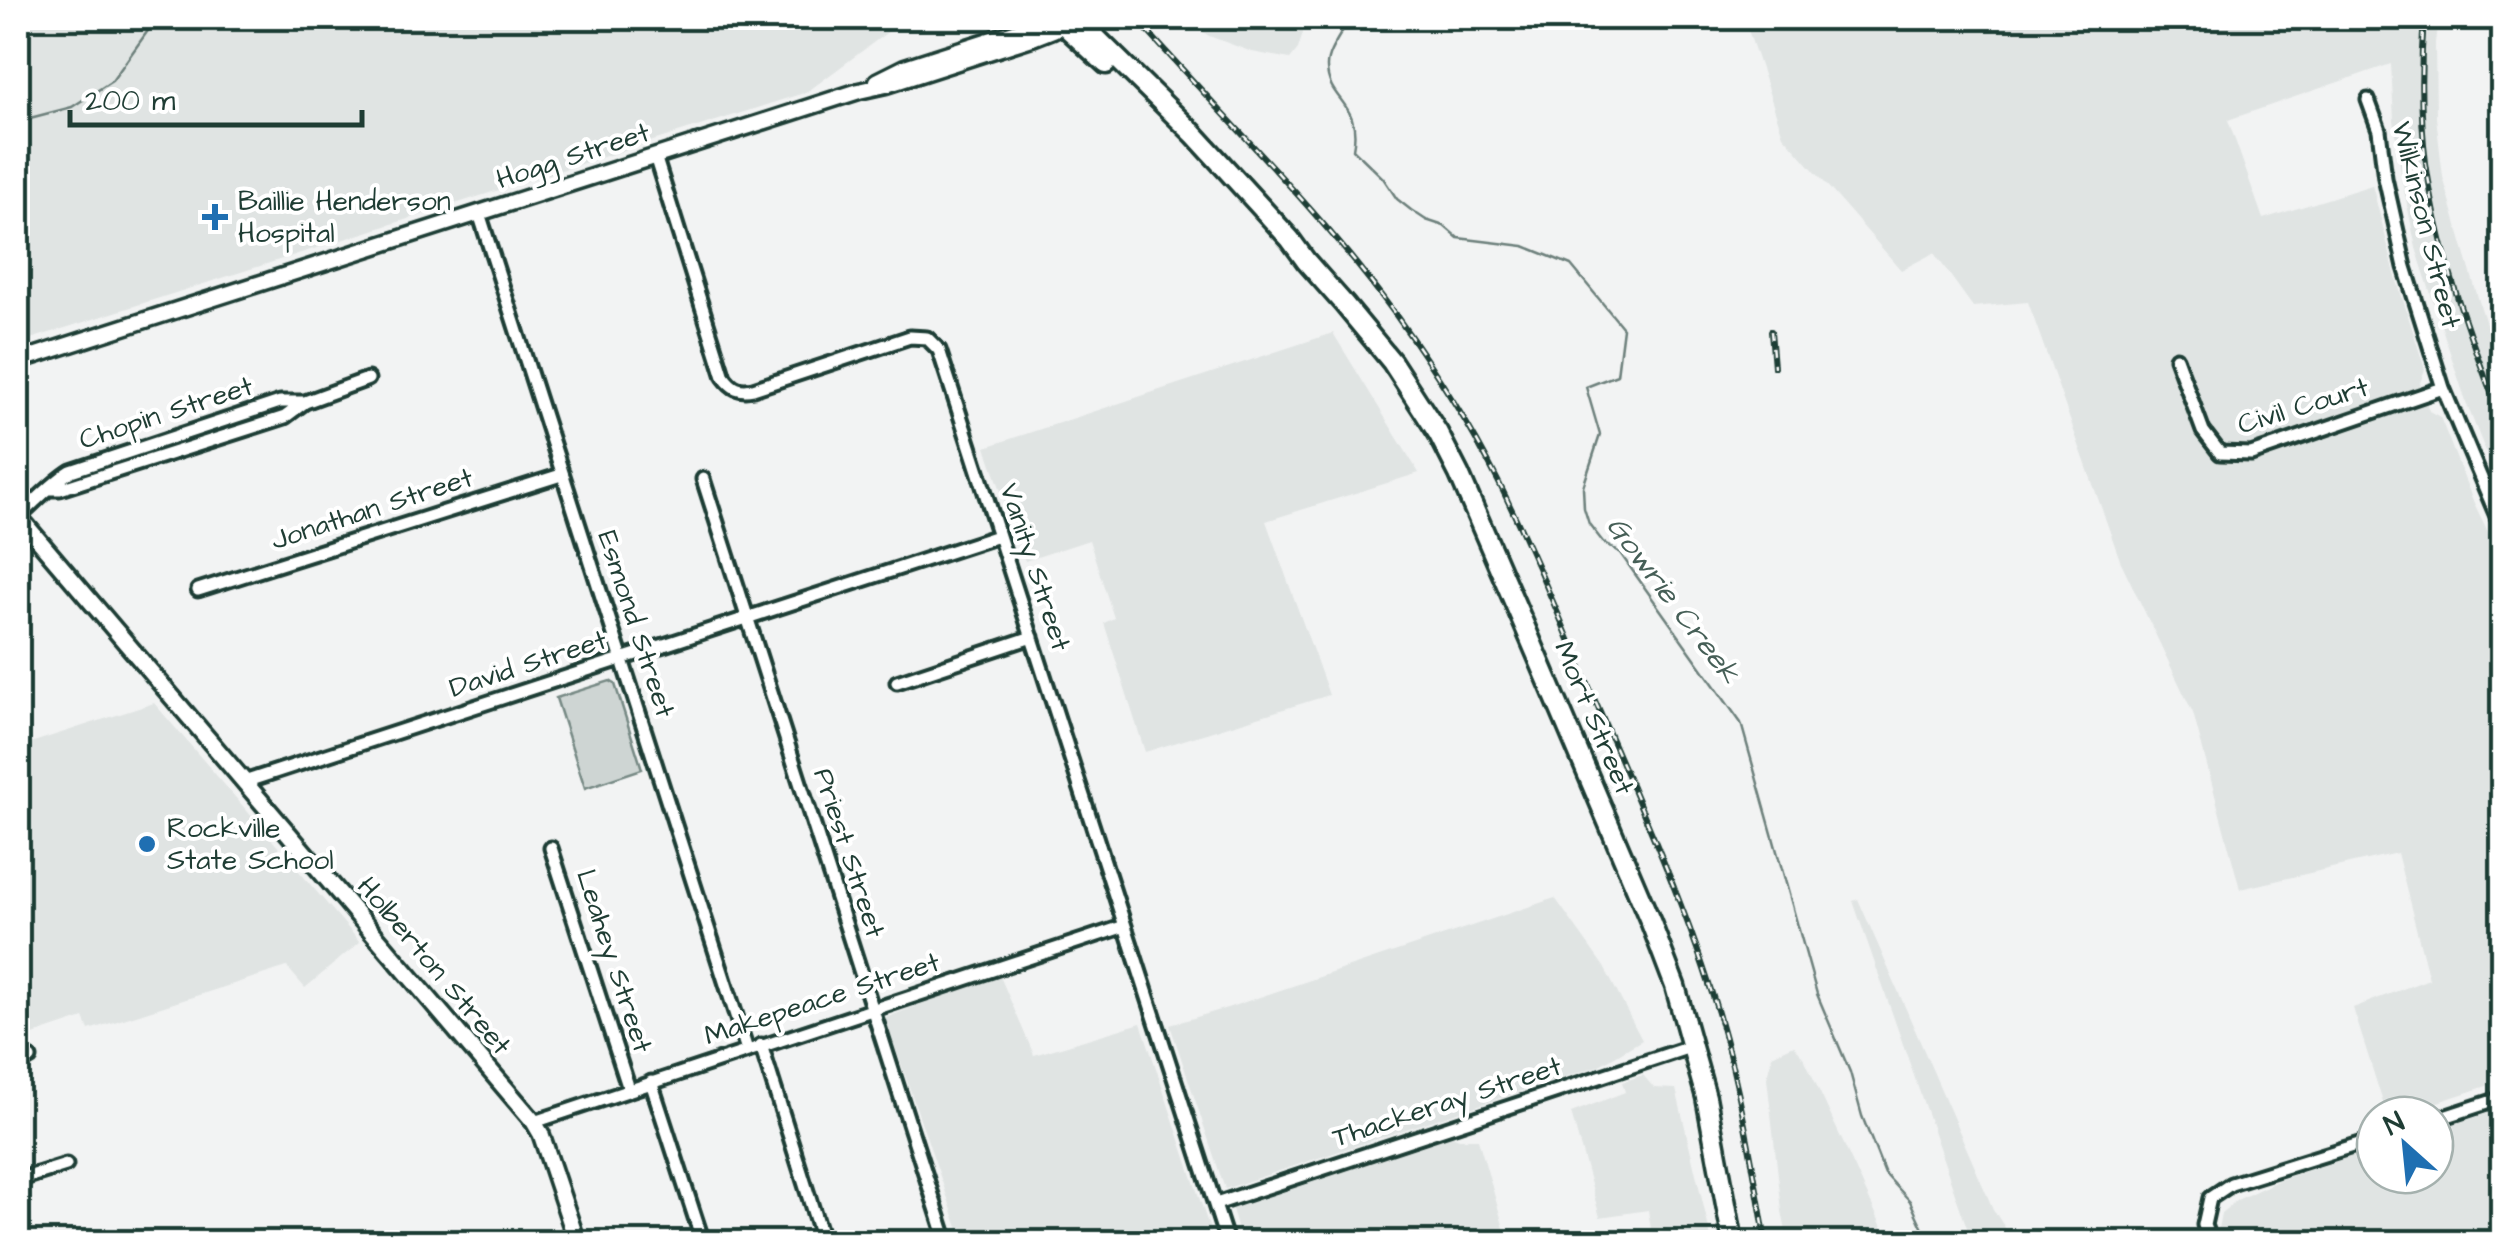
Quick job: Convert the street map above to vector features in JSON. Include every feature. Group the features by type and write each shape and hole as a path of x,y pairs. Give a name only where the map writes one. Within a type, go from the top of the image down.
{"main road":[{"name":"Mort Street","path":"1067,19 1226,166 1392,362 1438,433 1459,474 1675,986 1706,1097 1733,1242"},
{"name":"Holberton Street","path":"18,517 534,1122 577,1242"}],"street":[{"name":"Hogg Street","path":"859,91 905,67 1027,28 1042,18"},
{"name":"Hogg Street","path":"18,361 998,49 1053,30 1067,19"},
{"name":"Wilkinson Street","path":"2368,100 2378,130 2384,178 2405,267 2443,388 2502,528"},
{"name":"Vanity Street","path":"654,156 724,377 732,388 753,389 910,337 927,338 938,350 1227,1242"},
{"name":"Esmond Street","path":"479,213 747,1050"},
{"name":"Civil Court","path":"2176,358 2203,431 2220,453 2251,454 2443,388"},
{"name":"Chopin Street","path":"18,517 50,489 285,416 305,402 368,379"},
{"name":"Jonathan Street","path":"198,590 562,475"},
{"name":"Priest Street","path":"703,479 947,1242"},
{"name":"David Street","path":"244,782 998,536"},
{"path":"897,682 1032,637"},
{"name":"Leahey Street","path":"551,848 629,1089"},
{"name":"Makepeace Street","path":"534,1122 1126,926"},
{"path":"761,1046 823,1242"},
{"name":"Thackeray Street","path":"1216,1204 1693,1046"},
{"path":"651,1082 703,1242"},
{"path":"2455,1113 2502,1098"},
{"path":"2210,1242 2204,1225 2210,1198 2230,1184 2355,1144"},
{"path":"18,1180 66,1165"}],"shaded area":[{"name":"Baillie Henderson Hospital","path":"18,18 931,18 889,31 807,92 18,343"},
{"path":"1182,18 1300,18 1303,33 1290,59 1252,52 1209,36"},
{"path":"1744,18 2387,18 2389,28 2389,18 2438,18 2436,117 2443,177 2502,373 2502,492 2467,405 2416,248 2394,120 2391,64 2228,120 2263,219 2372,185 2425,369 2420,383 2429,411 2440,417 2502,561 2502,1081 2455,1096 2381,1095 2353,1008 2429,979 2397,853 2240,889 2193,713 2120,560 2028,302 1973,307 1934,253 1901,270 1783,135"},
{"path":"1333,333 1419,473 1266,521 1329,695 1145,752 1104,623 1114,618 1089,540 1025,561 986,447"},
{"path":"610,681 615,684 642,769 585,788 556,698"},
{"name":"Rockville State School","path":"154,703 360,942 305,988 287,967 89,1030 84,1018 18,1040 18,747"},
{"path":"1555,898 1604,967 1642,1040 1598,1066 1225,1189 1170,1025"},
{"path":"1858,899 1993,1209 2014,1242 1972,1242 1853,901"},
{"path":"999,974 1034,1055 1141,1023 1214,1242 963,1242 885,1018"},
{"path":"1794,1045 1805,1060 1889,1242 1788,1242 1767,1078 1772,1055"},
{"path":"1643,1075 1654,1088 1676,1089 1712,1242 1653,1242 1648,1210 1600,1217 1571,1113 1625,1092 1622,1082"},
{"path":"2502,1109 2502,1242 2222,1242 2218,1229 2221,1213 2237,1200 2279,1180 2355,1155 2355,1195 2455,1195 2455,1124"},
{"path":"1452,1136 1478,1139 1508,1242 1241,1242 1232,1209"}],"waterway":[{"path":"18,135 30,118 72,107 112,81 157,18"},
{"name":"Gowrie Creek","path":"1349,18 1329,56 1329,79 1353,122 1353,149 1383,178 1397,199 1458,238 1524,246 1571,265 1623,328 1617,375 1586,387 1600,435 1583,487 1589,524 1603,542 1620,553 1741,723 1817,994 1850,1072 1885,1174 1910,1201 1929,1242"}],"railway":[{"path":"1136,18 1365,275 1437,375 1498,481 1546,584 1690,930 1733,1070 1766,1242"},
{"path":"2424,18 2422,109 2431,196 2456,294 2502,421"},
{"path":"1771,331 1774,367"}],"place":[{"name":"Baillie Henderson Hospital","path":"215,217"},
{"name":"Rockville State School","path":"147,844"}]}
